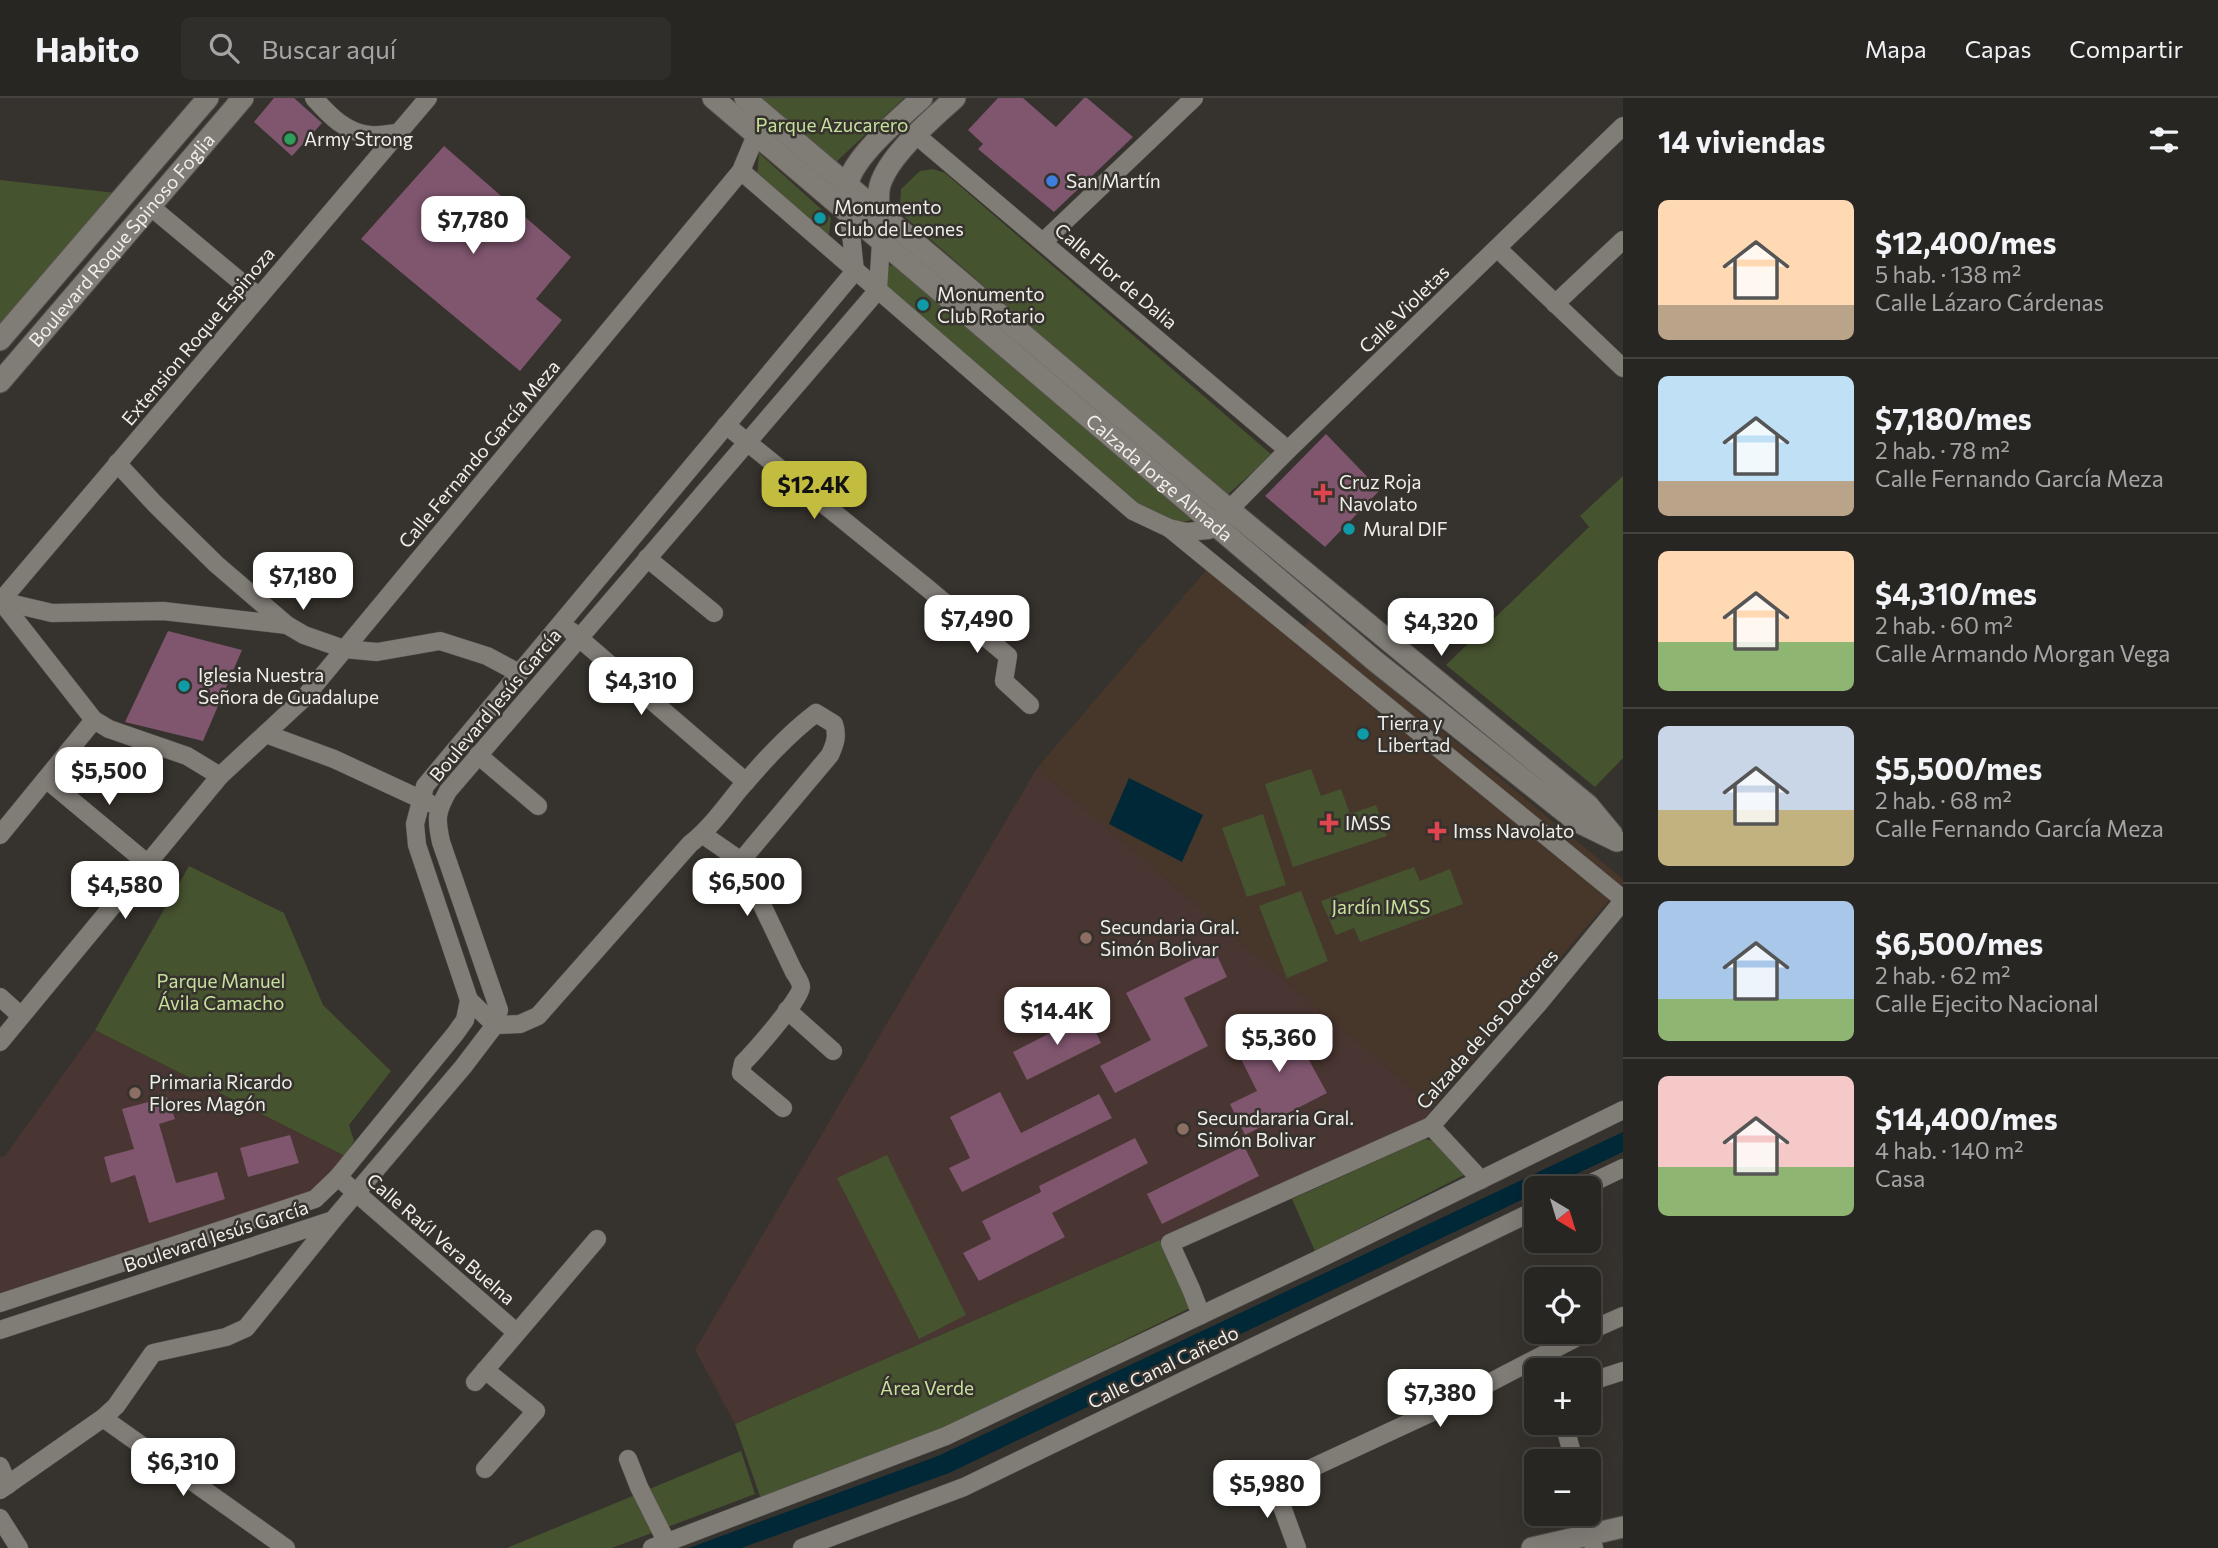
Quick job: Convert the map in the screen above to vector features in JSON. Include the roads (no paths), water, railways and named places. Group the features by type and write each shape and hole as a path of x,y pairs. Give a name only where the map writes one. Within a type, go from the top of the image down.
{"street":[{"name":"Boulevard Roque Spinoso Foglia","path":"0,340 208,98"},
{"name":"Boulevard Roque Spinoso Foglia","path":"0,382 243,98"},
{"path":"314,98 337,123 349,128 369,135 399,133"},
{"name":"Extension Roque Espinoza","path":"0,601 428,98"},
{"name":"Calzada Jorge Almada","path":"713,98 881,242 1588,805 1620,843"},
{"name":"Calzada Jorge Almada","path":"745,98 879,211 1223,517"},
{"path":"855,271 847,183 852,170 863,155 922,98"},
{"path":"877,290 881,242 879,187 887,170 916,135 955,98"},
{"path":"1043,242 1194,98"},
{"name":"Calle Violetas","path":"1223,517 1288,450 1623,126"},
{"name":"Calle Fernando García Meza","path":"0,1042 220,776 304,698 741,172 756,135"},
{"name":"Calle Flor de Dalia","path":"916,135 1288,450"},
{"path":"741,172 975,373 1102,487 1133,511 1169,528 1623,900"},
{"path":"151,207 259,297"},
{"path":"1555,303 1623,240"},
{"path":"1497,248 1623,368"},
{"name":"Boulevard Jesús García","path":"0,1303 315,1199 338,1177 465,1020 469,1000 417,845 415,824 425,786 855,271"},
{"name":"Boulevard Jesús García","path":"0,1330 333,1220 357,1193 495,1026 499,1010 437,823 439,807 448,791 877,290"},
{"path":"726,425 1008,656 1004,681 1030,705"},
{"path":"117,463 216,564 287,625 304,635 344,649 377,652 440,641 487,656 519,673"},
{"path":"1169,528 1186,531 1209,530 1223,517"},
{"path":"647,558 714,613"},
{"path":"0,601 51,613 163,611 287,625"},
{"path":"0,601 94,720 110,729 187,756 220,776"},
{"path":"561,623 746,782"},
{"path":"469,1000 495,1026 520,1024 538,1016 746,782 798,726 816,713 834,724 837,733 834,748 741,862"},
{"path":"0,835 94,720"},
{"path":"266,734 334,759 439,807"},
{"path":"478,755 538,806"},
{"path":"46,779 148,864"},
{"path":"702,834 741,862 801,984 800,992 787,1010 743,1063 741,1073 783,1108"},
{"name":"Calzada de los Doctores","path":"1201,1315 1170,1243 1431,1126 1539,1003 1623,900"},
{"path":"0,997 21,1016"},
{"path":"787,1010 833,1051"},
{"path":"628,1459 659,1545 946,1436 1623,1110"},
{"path":"1431,1126 1481,1180"},
{"path":"1601,1178 1623,1168"},
{"name":"Calle Raúl Vera Buelna","path":"338,1177 516,1332"},
{"name":"Calle Canal Cañedo","path":"802,1548 964,1487 1524,1216"},
{"path":"0,1466 4,1488 103,1418 116,1406 153,1353 226,1337 246,1328 333,1220"},
{"path":"485,1469 536,1411 480,1376 597,1240"},
{"path":"1601,1325 1623,1316"},
{"path":"1553,1358 1571,1344"},
{"path":"1601,1378 1623,1371"},
{"path":"1297,1548 1270,1478 1524,1372"},
{"path":"103,1418 286,1548"},
{"path":"0,1518 19,1548"},
{"path":"1532,1548 1590,1532 1623,1527"}],"water":[{"path":"1129,778 1203,815 1182,862 1109,824"},
{"path":"1623,1132 1623,1152 1572,1176 1530,1176"},
{"path":"1524,1179 1524,1199 949,1473 741,1548 689,1548 938,1456"}],"place":[{"name":"Army Strong","path":"290,139"},
{"name":"San Martín","path":"1052,181"},
{"name":"Monumento Club de Leones","path":"820,218"},
{"name":"Monumento Club Rotario","path":"923,305"},
{"name":"Cruz Roja Navolato","path":"1323,493"},
{"name":"Mural DIF","path":"1349,529"},
{"name":"Iglesia Nuestra Señora de Guadalupe","path":"184,686"},
{"name":"Tierra y Libertad","path":"1363,734"},
{"name":"IMSS","path":"1329,823"},
{"name":"Imss Navolato","path":"1437,831"},
{"name":"Secundaria Gral. Simón Bolivar","path":"1086,938"},
{"name":"Primaria Ricardo Flores Magón","path":"135,1093"},
{"name":"Secundararia Gral. Simón Bolivar","path":"1183,1129"}],"park label":[{"name":"Parque Azucarero","path":"832,125"},
{"name":"Jardín IMSS","path":"1381,907"},
{"name":"Parque Manuel Ávila Camacho","path":"221,992"},
{"name":"Área Verde","path":"927,1388"}]}
